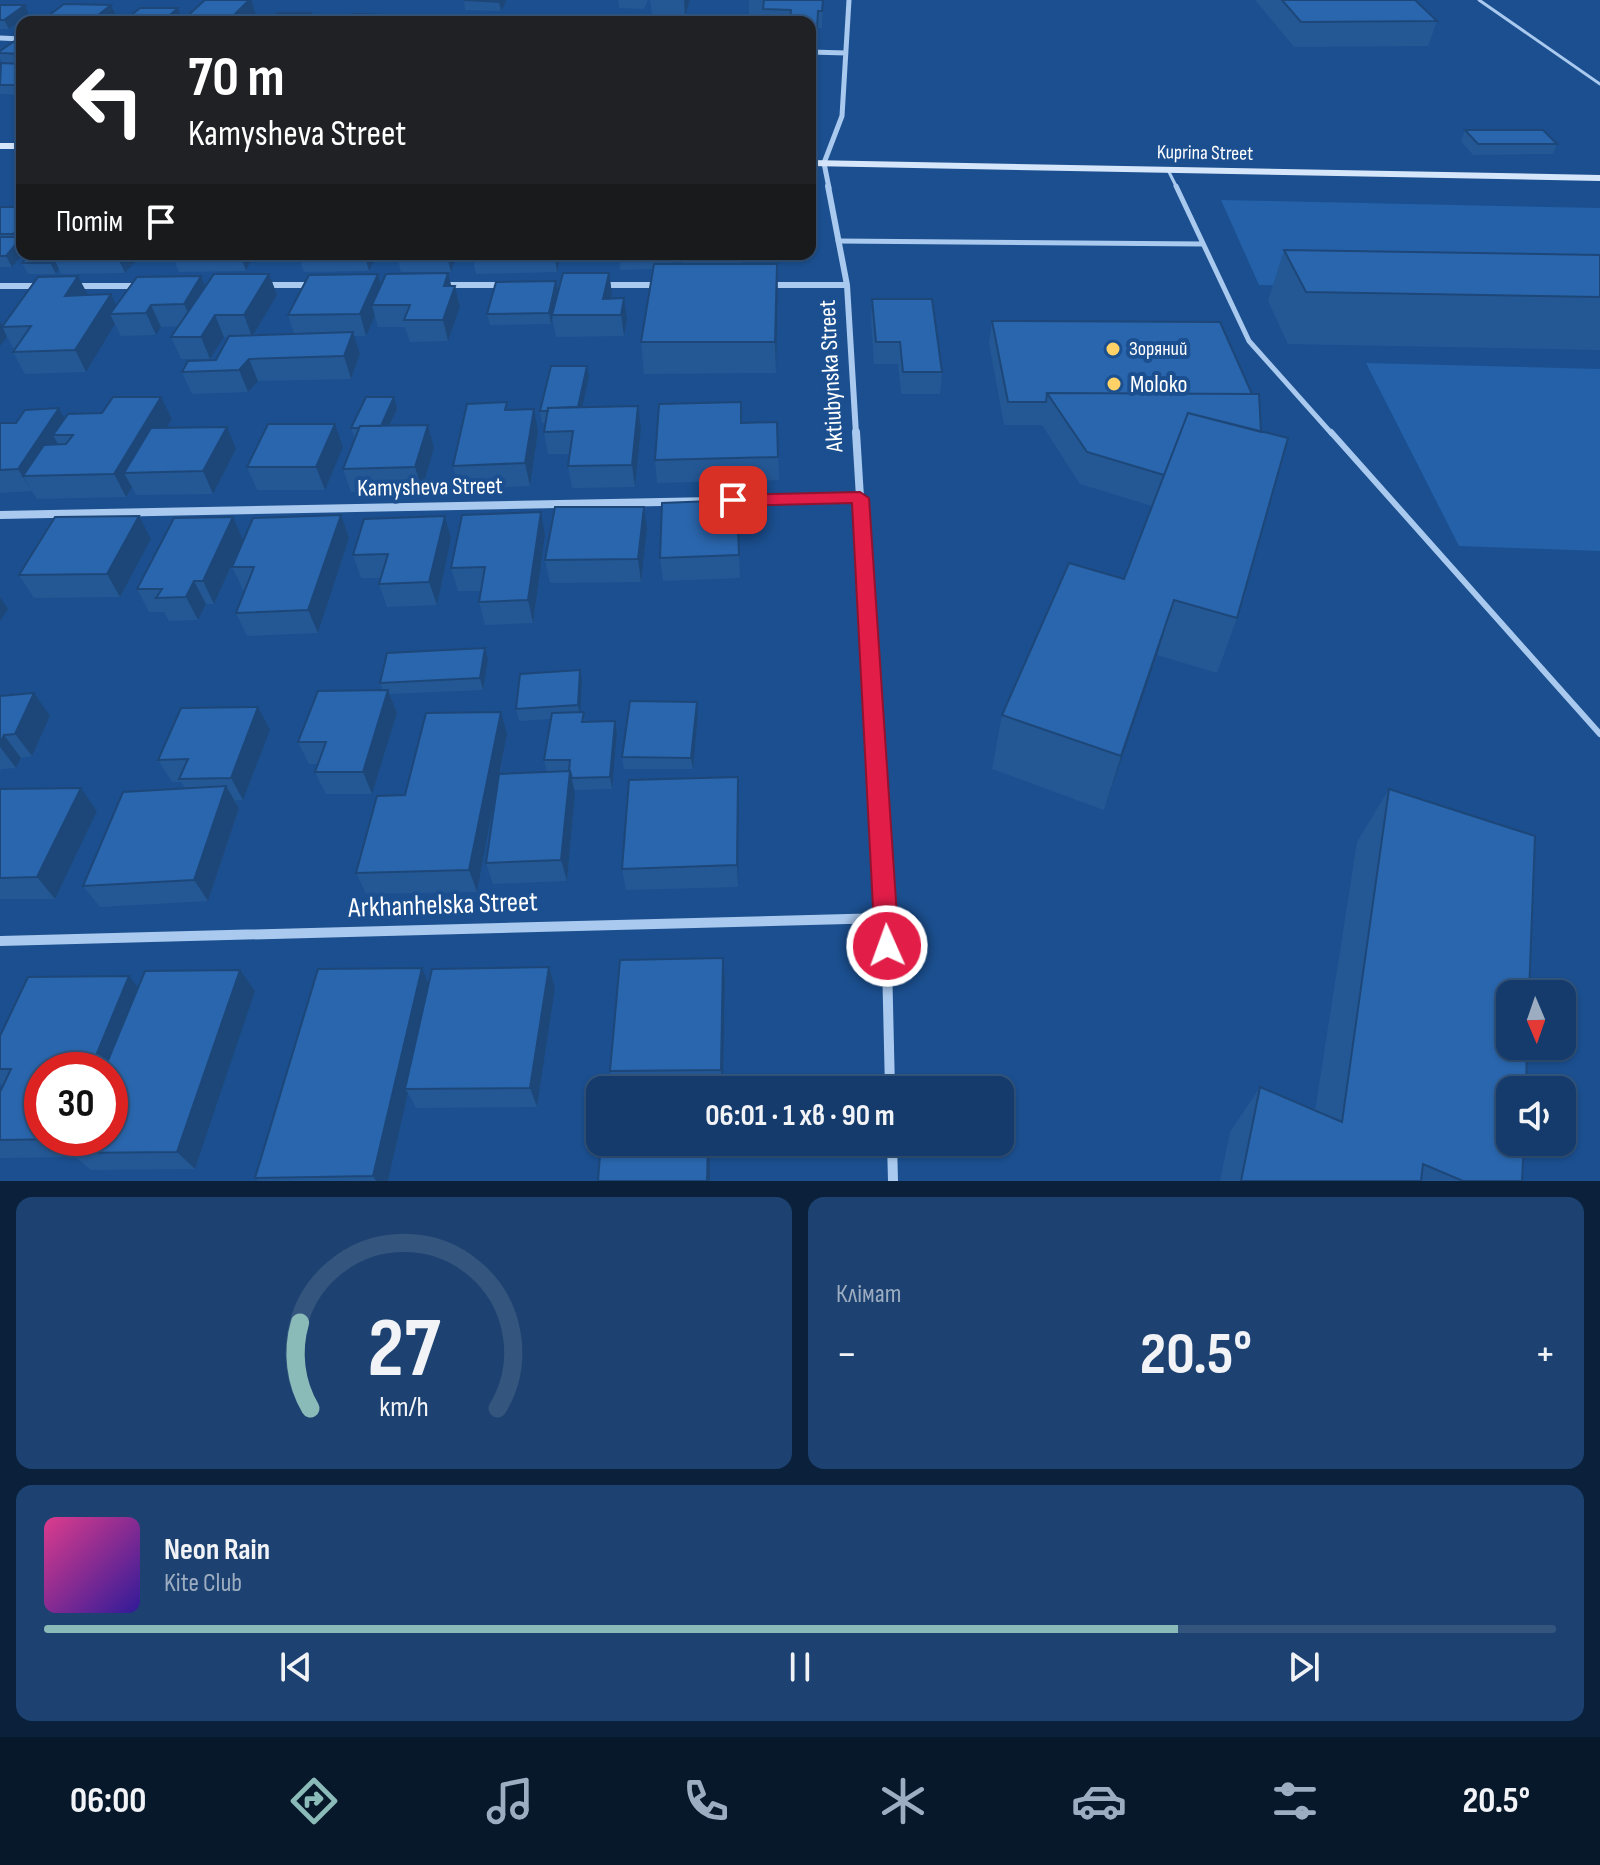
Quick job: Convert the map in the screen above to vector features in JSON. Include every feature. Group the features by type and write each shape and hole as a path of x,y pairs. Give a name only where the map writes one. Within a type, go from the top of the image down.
{"main road":[{"name":"Kuprina Street","path":"816,163 1600,178"}],"street":[{"path":"824,163 842,116 849,0"},
{"path":"816,52 846,53"},
{"name":"Aktiubynska Street","path":"824,163 847,285 886,918 890,1076"},
{"path":"256,285 320,285"},
{"path":"432,285 512,285"},
{"path":"592,285 672,285"},
{"path":"751,285 847,285"},
{"path":"0,286 48,286"},
{"path":"64,286 144,286"},
{"name":"Kamysheva Street","path":"0,515 860,498"},
{"name":"Arkhanhelska Street","path":"0,941 886,918"},
{"path":"892,1156 893,1181"}],"lane":[{"path":"1479,0 1600,84"},
{"path":"1168,170 1249,341 1600,734"},
{"path":"838,241 1203,244"}],"shaded area":[{"path":"1221,200 1600,208 1600,292 1259,285"},
{"path":"1366,363 1600,369 1600,551 1459,546"}],"building":[{"path":"205,0 249,0 233,16 187,16"},
{"path":"764,0 823,0 822,11 818,11 817,29 816,16 790,16 791,10 763,9"},
{"path":"1282,0 1415,0 1437,21 1301,22"},
{"path":"64,4 111,5 97,16 48,16"},
{"path":"0,5 25,5 0,20"},
{"path":"140,8 178,8 169,16 130,16"},
{"path":"278,13 311,13 309,16 276,16"},
{"path":"353,14 404,16 351,16"},
{"path":"16,40 16,54 0,51"},
{"path":"1,63 16,64 16,85 0,85"},
{"path":"1465,130 1543,130 1557,144 1478,144"},
{"path":"0,207 16,207 16,231 0,234"},
{"path":"0,237 16,237 16,244 6,256 0,256"},
{"path":"1284,250 1600,255 1600,297 1306,292"},
{"path":"25,260 52,260 50,263 22,263"},
{"path":"398,260 448,260 448,261"},
{"path":"654,264 777,264 775,342 641,342"},
{"path":"448,273 444,286 455,286 443,320 404,320 410,305 372,305 386,274"},
{"path":"563,273 609,273 603,299 624,298 621,315 552,315"},
{"path":"214,274 269,274 244,315 215,315 201,337 171,337"},
{"path":"378,274 360,314 288,315 309,275"},
{"path":"78,276 65,296 111,294 75,350 13,352 31,326 2,327 38,277"},
{"path":"201,276 184,304 151,305 146,313 110,314 137,277"},
{"path":"556,281 549,313 487,314 496,282"},
{"path":"872,299 932,299 942,372 903,372 900,342 876,342"},
{"path":"992,321 1220,322 1252,394 1047,393 1046,402 1008,402"},
{"path":"353,332 344,356 249,359 239,370 182,372 188,361 216,360 229,336"},
{"path":"551,366 587,366 578,407 540,411"},
{"path":"1047,393 1259,394 1261,432 1188,413 1164,475 1087,452"},
{"path":"113,397 161,397 114,474 23,476 44,445 66,444 73,435 53,435 68,414 102,413"},
{"path":"366,397 394,397 381,426 351,428"},
{"path":"507,402 505,410 534,409 525,463 453,466 467,404"},
{"path":"741,402 741,423 777,422 778,457 655,460 659,404"},
{"path":"638,406 632,465 568,466 573,431 544,432 548,408"},
{"path":"59,408 18,469 0,470 0,423 16,423 25,410"},
{"path":"1188,413 1288,438 1237,618 1174,600 1121,756 1002,715 1069,563 1124,579"},
{"path":"268,424 335,424 316,467 247,467"},
{"path":"428,425 415,467 343,469 360,426"},
{"path":"227,427 203,471 124,473 151,428"},
{"path":"737,500 739,555 660,558 662,503"},
{"path":"555,507 644,507 638,559 545,560"},
{"path":"541,512 528,600 479,602 485,567 451,568 462,515"},
{"path":"341,515 308,610 236,613 254,567 232,567 253,518"},
{"path":"139,516 107,574 19,575 55,517"},
{"path":"445,516 429,582 379,584 388,554 353,555 364,519"},
{"path":"233,517 203,581 194,581 186,597 156,598 162,589 137,589 174,518"},
{"path":"485,648 480,678 380,683 387,653"},
{"path":"580,670 578,705 516,709 520,674"},
{"path":"388,690 363,772 315,772 326,742 298,742 318,691"},
{"path":"34,693 15,734 4,735 0,743 0,696"},
{"path":"630,701 697,702 691,758 622,757"},
{"path":"258,707 231,778 179,779 188,759 158,760 181,708"},
{"path":"501,712 469,870 356,873 377,796 405,795 426,713"},
{"path":"584,712 582,722 615,721 610,777 572,778 570,760 544,760 552,713"},
{"path":"570,771 561,860 486,863 499,774"},
{"path":"738,777 737,865 622,869 629,780"},
{"path":"226,786 194,880 83,886 123,792"},
{"path":"81,788 37,877 0,878 0,789"},
{"path":"1389,789 1535,836 1530,980 1496,980 1496,1060 1527,1060 1526,1076 1496,1076 1496,1156 1523,1156 1522,1181 1463,1181 1423,1164 1421,1181 1241,1181 1260,1087 1342,1122"},
{"path":"723,958 721,1070 610,1071 620,960"},
{"path":"549,967 530,1088 405,1089 432,969"},
{"path":"422,968 373,1176 255,1178 318,969"},
{"path":"240,970 177,1152 128,1152 128,1052 111,1052 145,971"},
{"path":"129,976 97,1052 24,1052 24,1140 0,1140 0,1092 11,1069 0,1069 0,1036 28,977"},
{"path":"600,1156 708,1156 707,1181 598,1181"}],"place":[{"name":"Зоряний","path":"1113,349"},
{"name":"Moloko","path":"1114,384"}],"route":[{"path":"733,500 860,498 887,946"}]}
